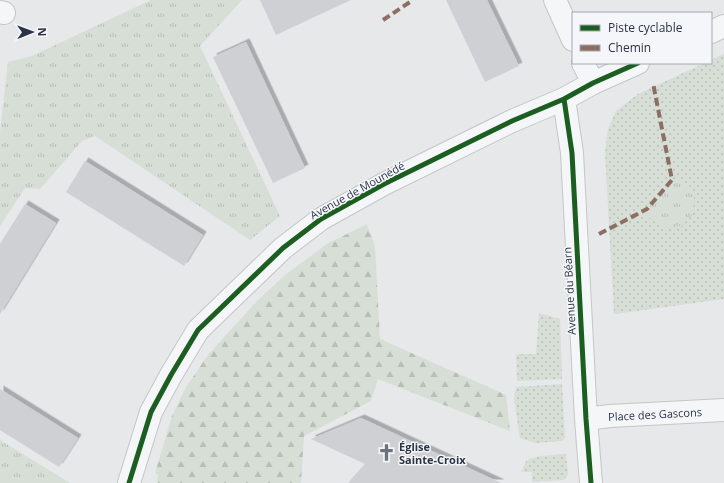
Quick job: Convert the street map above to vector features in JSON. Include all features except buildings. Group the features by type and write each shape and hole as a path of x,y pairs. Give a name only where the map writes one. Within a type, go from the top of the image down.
{"street":[{"path":"555,0 572,38"},
{"path":"712,32 724,26"},
{"path":"584,64 593,83"},
{"name":"Avenue de Mounédé","path":"129,483 151,412 171,374 198,330 283,248 322,219 384,184 512,121 564,99 593,83 636,64"},
{"name":"Avenue du Béarn","path":"564,99 572,153 586,419 591,483"},
{"name":"Place des Gascons","path":"586,419 610,416 724,410"}],"green space":[{"path":"151,0 242,0 200,46 280,216 250,240 95,136 82,141 40,189 25,188 0,226 0,132 8,62 32,56"},
{"path":"724,54 724,299 614,314 605,153 608,129 616,111 638,94 703,64 712,64 712,60"},
{"path":"678,179 689,185 694,198 693,214 682,226 661,227 642,212 647,209 672,180"},
{"path":"367,224 375,246 380,339 506,395 510,431 378,379 371,401 304,436 301,483 157,483 158,475 155,473 172,416 186,387 208,355 257,301 285,275 327,244"},
{"path":"539,313 560,319 562,379 517,381 516,354 536,354"},
{"path":"562,384 565,438 562,441 536,443 520,438 514,398 516,387"},
{"path":"0,440 70,483 0,483"},
{"path":"566,454 568,475 564,480 532,482 532,472 521,472 527,460 539,456"}],"marked path":[{"path":"383,20 413,0"},
{"path":"599,234 647,209 672,180 653,83"}],"cycle path":[{"path":"129,483 151,412 198,330 283,248 321,219 384,184 512,121 564,99 593,83 636,64"},
{"path":"564,99 572,153 586,419 591,483"}],"place":[{"name":"Église Sainte-Croix","path":"386,452"}]}
